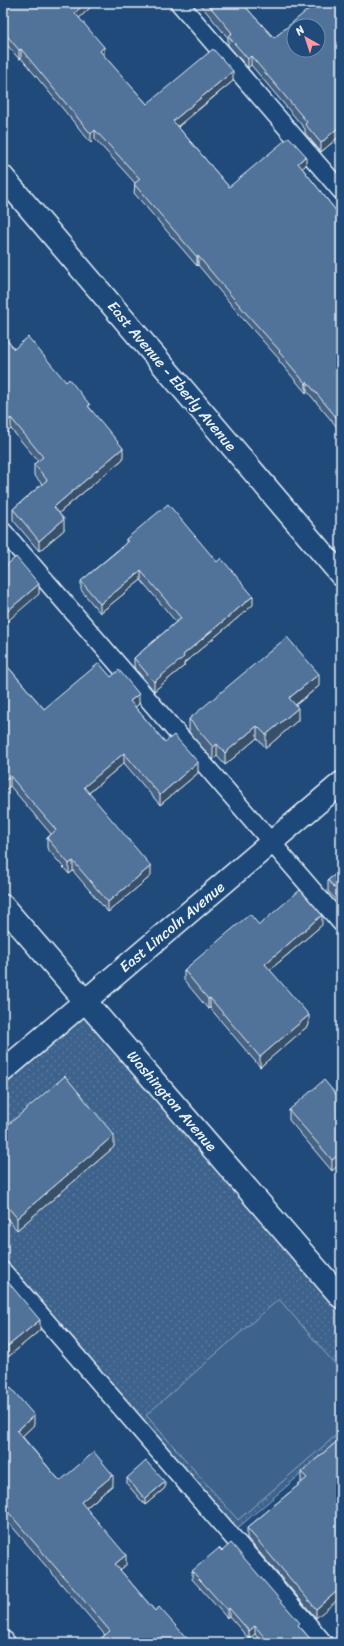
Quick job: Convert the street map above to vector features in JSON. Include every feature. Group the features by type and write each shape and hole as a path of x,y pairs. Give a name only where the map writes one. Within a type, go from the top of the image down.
{"street":[{"name":"East Avenue - Eberly Avenue","path":"3,177 341,575"},
{"name":"East Lincoln Avenue","path":"3,1071 341,783"},
{"name":"Washington Avenue","path":"3,906 341,1297"}],"lane":[{"path":"179,3 341,190"},
{"path":"3,530 341,923"},
{"path":"3,1271 324,1643"}],"shaded area":[{"path":"84,1008 341,1305 341,1440 233,1532 3,1265 3,1077"},
{"path":"279,1299 341,1371 341,1431 238,1520 146,1415"}],"building":[{"path":"3,3 85,3 75,13 104,47 100,51 147,104 213,49 233,71 173,121 229,187 289,137 306,156 298,163 341,217 341,423 307,382 306,384 279,352 280,351 198,256 197,257 134,184 140,179 95,130 91,134 21,49 19,50 3,31"},
{"path":"207,3 242,3 274,38 286,28 286,58 326,58 326,18 298,18 311,7 308,3 341,3 341,125 321,143 305,124 307,122 251,56 248,59 228,36 232,33"},
{"path":"3,335 14,349 28,337 66,382 69,379 90,405 88,406 123,448 54,507 64,519 39,541 13,509 47,480 34,464 43,457 11,418 3,425"},
{"path":"168,504 217,562 221,558 253,596 183,655 184,657 154,682 134,658 181,618 141,571 100,604 81,581 128,542 126,539"},
{"path":"16,557 39,584 3,615 3,568"},
{"path":"287,637 319,674 289,698 298,708 266,735 257,726 225,753 217,744 213,747 189,719"},
{"path":"3,661 44,709 99,663 111,677 119,670 139,694 130,701 165,742 174,735 198,762 160,795 124,753 84,787 151,866 108,902 73,861 69,864 47,838 56,830 10,776 3,782"},
{"path":"341,870 341,895 328,880"},
{"path":"300,890 322,915 265,964 309,1015 260,1057 184,970 250,914 259,925"},
{"path":"65,1076 114,1135 17,1218 3,1201 3,1129"},
{"path":"324,1080 341,1100 341,1153 332,1160 289,1110"},
{"path":"8,1282 40,1320 8,1346 3,1340 3,1286"},
{"path":"10,1387 34,1415 17,1431 60,1481 94,1452 113,1475 81,1502 126,1555 115,1564 155,1611 159,1607 191,1643 102,1643 99,1640 110,1631 3,1506 3,1393"},
{"path":"341,1438 341,1588 316,1609 247,1528 307,1478 301,1472"},
{"path":"146,1461 165,1482 145,1499 127,1478"},
{"path":"231,1543 300,1623 298,1625 314,1643 269,1643 255,1626 249,1631 229,1608 227,1610 192,1571 219,1548 222,1551"}]}
